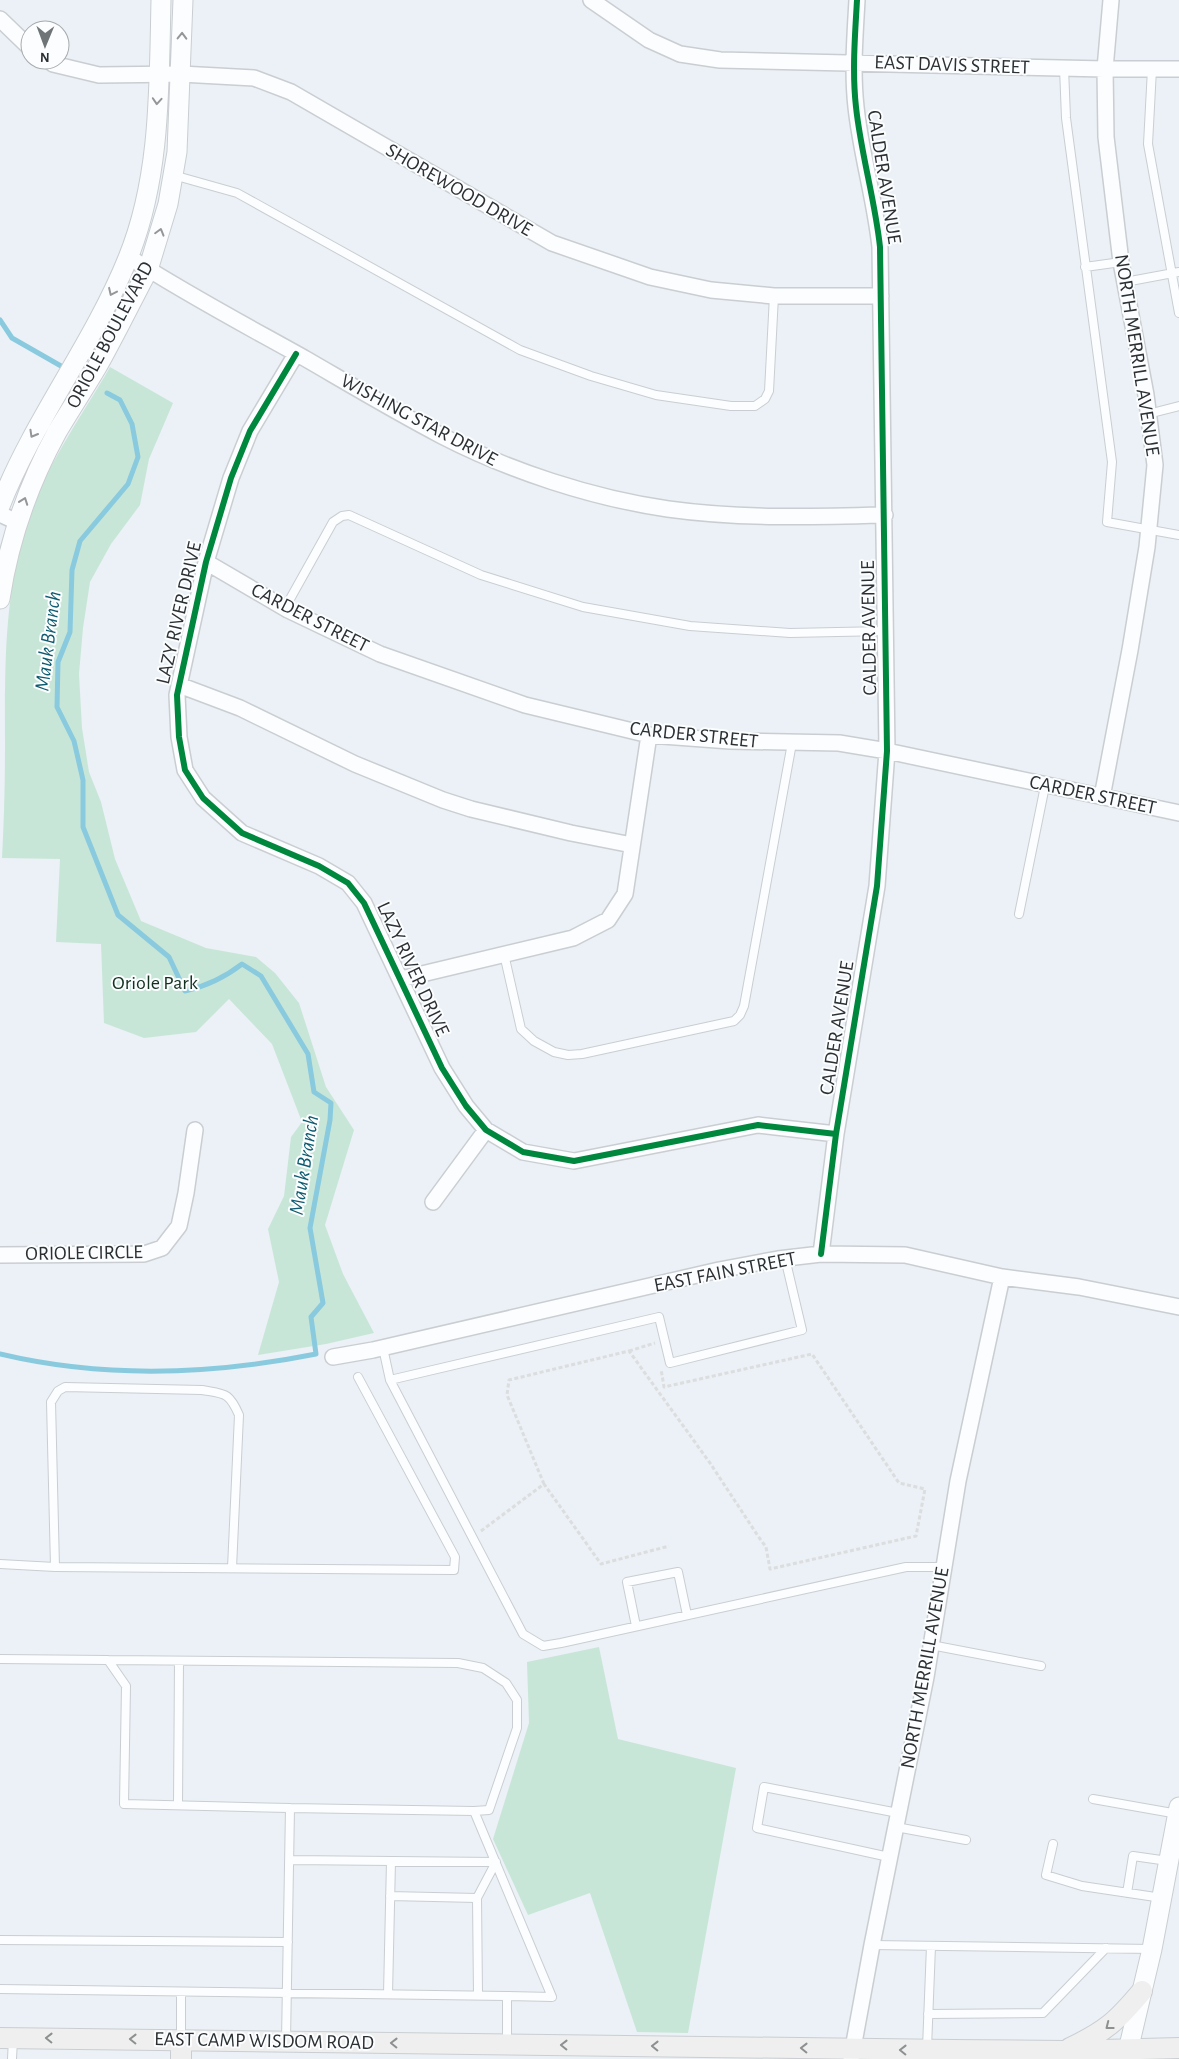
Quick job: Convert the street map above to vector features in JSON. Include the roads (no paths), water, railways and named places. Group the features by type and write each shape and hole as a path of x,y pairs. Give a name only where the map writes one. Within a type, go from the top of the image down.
{"main road":[{"path":"1064,2051 1099,2034 1120,2018 1142,1991"},
{"name":"EAST CAMP WISDOM ROAD","path":"7,2038 181,2049 286,2042 361,2051 852,2054 927,2050 1064,2051 1127,2054 1179,2048"}],"street":[{"name":"ORIOLE BOULEVARD","path":"0,506 26,446 106,305 128,257 150,179 159,75 161,0"},
{"name":"ORIOLE BOULEVARD","path":"0,599 6,561 8,518 30,486 57,432 97,367 148,270 168,204 177,152 182,0"},
{"name":"EAST DAVIS STREET","path":"591,0 649,40 680,54 720,60 1179,69"},
{"name":"CALDER AVENUE","path":"821,1254 836,1134 877,886 888,751 880,247 876,211 856,108 852,62 857,0"},
{"name":"NORTH MERRILL AVENUE","path":"1102,798 1130,650 1148,530 1155,465 1122,262 1106,137 1105,69 1111,0"},
{"path":"0,19 20,38"},
{"name":"SHOREWOOD DRIVE","path":"70,68 99,75 181,74 254,78 291,92 552,243 650,277 711,290 774,296 881,296"},
{"name":"WISHING STAR DRIVE","path":"128,257 296,354 452,440 503,464 603,495 666,509 728,516 786,518 885,515"},
{"name":"LAZY RIVER DRIVE","path":"296,354 250,431 231,478 206,562 177,694 179,737 185,770 203,798 242,833 319,866 348,883 364,903 442,1068 466,1106 486,1130 523,1152 574,1161 758,1125 836,1134"},
{"name":"CARDER STREET","path":"206,562 285,608 380,654 525,706 649,735 730,741 839,743 888,751 1045,786 1179,813"},
{"path":"179,685 240,708 354,764 443,800 562,830 632,844"},
{"path":"401,979 573,938 608,920 625,894 649,735"},
{"name":"ORIOLE CIRCLE","path":"0,1255 144,1254 162,1248 180,1226 195,1130"},
{"path":"433,1202 486,1130"},
{"name":"EAST FAIN STREET","path":"333,1357 383,1348 719,1270 785,1258 821,1254 905,1255 1002,1277 1079,1287 1179,1306"},
{"name":"NORTH MERRILL AVENUE","path":"852,2054 931,1645 958,1481 1002,1277"},
{"path":"1127,2054 1152,1949 1178,1811"}],"lane":[{"path":"1064,68 1066,118 1112,462 1107,522 1179,535"},
{"path":"1152,69 1148,144 1175,273 1179,312"},
{"path":"173,175 238,193 520,350 591,376 656,395 731,406 755,406 765,400 769,391 774,296"},
{"path":"1085,267 1122,262"},
{"path":"1125,282 1175,273"},
{"path":"1148,414 1179,406"},
{"path":"285,608 333,522 342,516 349,515 481,575 583,607 690,626 790,632 885,632"},
{"path":"504,954 521,1029 534,1041 554,1052 568,1055 582,1054 734,1021 740,1015 744,1006 792,743"},
{"path":"1019,914 1045,786"},
{"path":"390,1380 659,1317 670,1363 802,1330 785,1258"},
{"path":"383,1348 390,1380 523,1634 543,1646 906,1567 944,1567"},
{"path":"0,1564 55,1567 454,1570 455,1557 358,1377"},
{"path":"55,1567 51,1402 58,1391 65,1387 202,1390 223,1393 233,1400 239,1415 232,1568"},
{"path":"636,1626 627,1582 678,1572 687,1615"},
{"path":"931,1645 1041,1666"},
{"path":"0,1659 108,1660 458,1664 483,1668 506,1683 517,1700 517,1728 489,1810 124,1804 126,1686 108,1660"},
{"path":"178,1661 178,1805"},
{"path":"890,1857 757,1828 764,1786 897,1820 966,1840"},
{"path":"1093,1799 1178,1811"},
{"path":"286,2042 290,1808"},
{"path":"0,1989 552,1997 474,1811"},
{"path":"1053,1844 1046,1875 1082,1886 1162,1898"},
{"path":"1127,1893 1133,1856 1169,1861"},
{"path":"289,1860 496,1862"},
{"path":"388,1994 391,1861"},
{"path":"478,1996 476,1898 496,1862"},
{"path":"390,1896 476,1898"},
{"path":"0,1940 288,1942"},
{"path":"872,1945 1152,1949"},
{"path":"927,2050 931,1946"},
{"path":"928,2014 1043,2013 1106,1948"},
{"path":"181,1992 181,2049"},
{"path":"507,1996 507,2052"},
{"path":"7,2038 12,2059"}],"waterway":[{"name":"Mauk Branch","path":"0,320 12,338 61,366"},
{"name":"Mauk Branch","path":"0,1354 79,1368 118,1371 198,1370 277,1361 316,1354 311,1317 323,1303 310,1228 330,1120 331,1103 314,1092 308,1054 261,976 242,964 215,981 185,991 169,957 118,915 83,827 83,780 74,741 57,707 58,662 70,632 72,570 80,541 128,484 138,457 132,424 120,400 107,393"}],"park label":[{"name":"Oriole Park","path":"155,983"}]}
